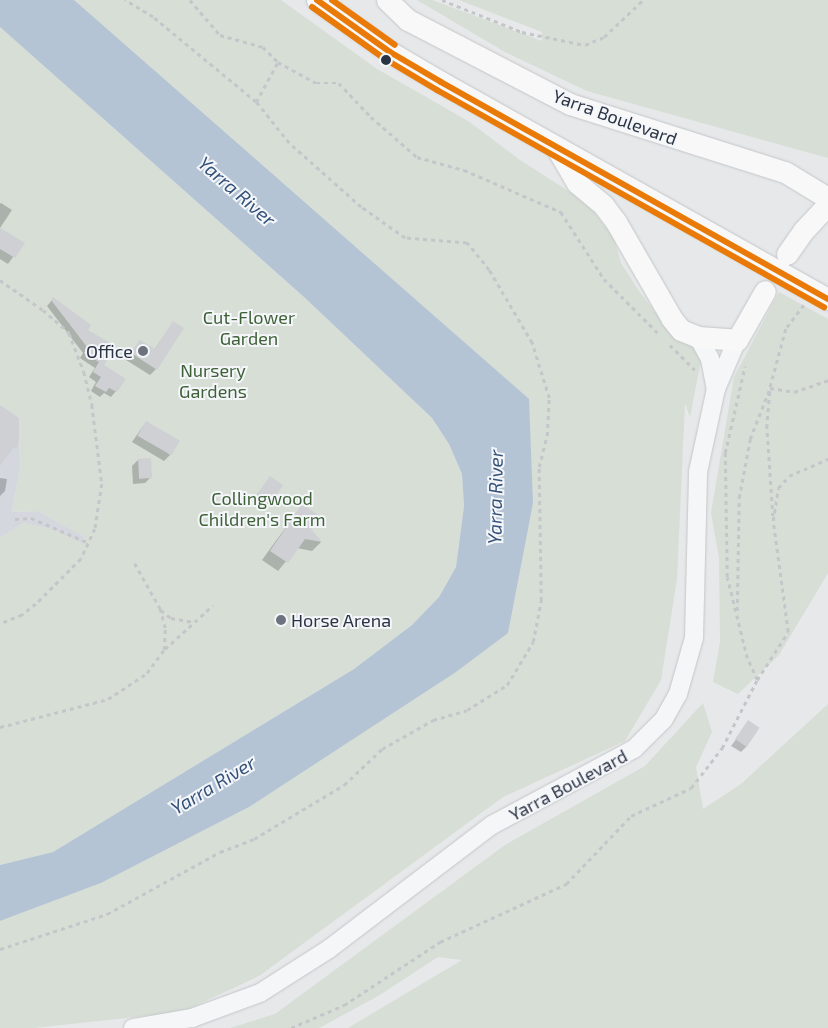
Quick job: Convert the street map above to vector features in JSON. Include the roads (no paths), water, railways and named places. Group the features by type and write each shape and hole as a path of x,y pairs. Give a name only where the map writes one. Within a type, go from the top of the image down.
{"main road":[{"path":"317,0 390,52 824,297"},
{"name":"Yarra Boulevard","path":"387,0 408,20 570,104 786,172 828,198"},
{"path":"556,146 577,183 604,206 616,222 676,326 698,337 737,340"},
{"path":"787,254 804,230 828,204"},
{"name":"Yarra Boulevard","path":"737,340 765,291"}],"street":[{"name":"Yarra Boulevard","path":"374,0 408,20"},
{"path":"698,337 710,359 716,390"},
{"name":"Yarra Boulevard","path":"132,1028 192,1018 260,993 329,949 492,824 634,749 664,719 678,694 694,638 698,472 716,390 737,340"}],"water":[{"name":"Yarra River","path":"0,0 74,0 529,399 533,503 508,633 456,672 249,807 101,883 0,921 0,865 53,852 354,669 412,625 439,597 456,567 464,506 462,474 449,444 432,418 304,297 0,27"}],"place":[{"name":"Office","path":"143,351"},
{"name":"Horse Arena","path":"281,620"}],"park label":[{"name":"Cut-Flower Garden","path":"249,328"},
{"name":"Nursery Gardens","path":"213,381"},
{"name":"Collingwood Children's Farm","path":"262,509"}]}
